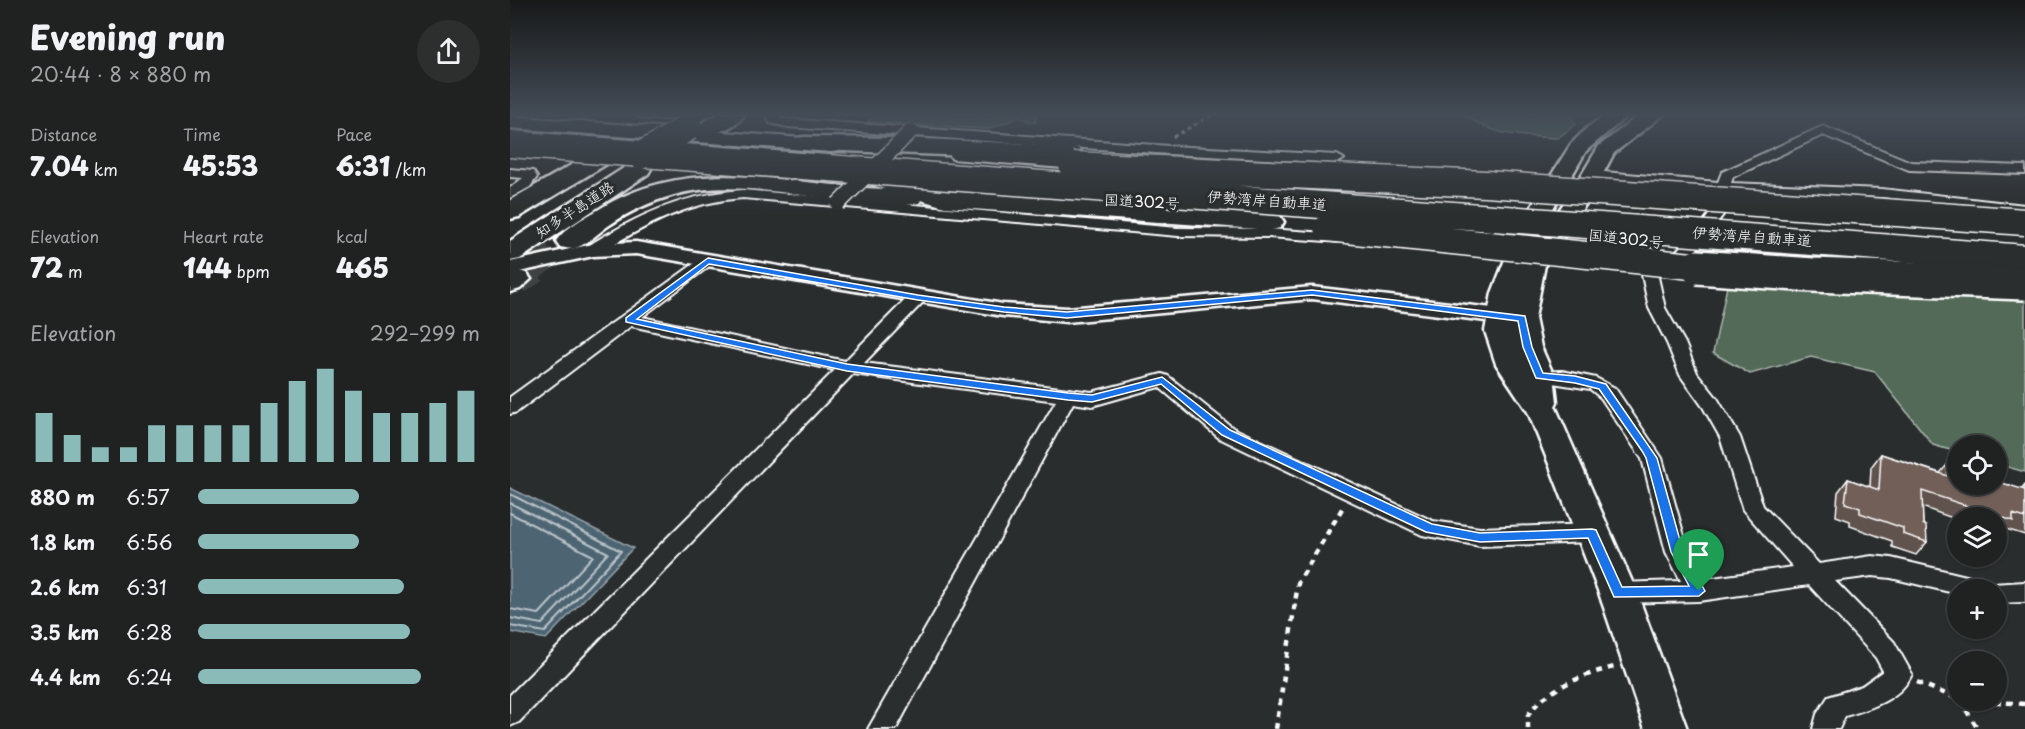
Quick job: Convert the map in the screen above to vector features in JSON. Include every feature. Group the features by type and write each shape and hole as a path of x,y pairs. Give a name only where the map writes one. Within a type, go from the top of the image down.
{"highway":[{"path":"510,211 620,164 629,148"},
{"name":"知多半島道路","path":"510,236 620,164 653,148"},
{"path":"581,245 606,214 684,163 691,148"},
{"name":"伊勢湾岸自動車道","path":"711,148 1046,185 2025,258"},
{"name":"伊勢湾岸自動車道","path":"782,148 2025,240"},
{"name":"国道302号","path":"864,148 1580,196 1723,197 2025,232"},
{"path":"968,148 1555,177 2025,222"},
{"name":"国道302号","path":"510,150 620,164 684,163 1055,197 1328,213 1524,241 1555,232 1692,246 2025,267"},
{"path":"917,159 1386,178 2025,222"},
{"name":"知多半島道路","path":"511,271 620,164"},
{"path":"884,181 945,199"},
{"path":"606,214 641,197 667,189 705,183 734,182 898,198 945,199 1271,222 1728,270 1848,277 2025,282"},
{"path":"1046,185 1644,246 2025,277"}],"main road":[{"path":"1578,148 1549,193 1524,241 1505,293 1512,317 1527,347 1541,393 1592,533 1618,593 1666,729"},
{"path":"1541,393 1510,364 1499,331 1512,317 1533,265 1580,196 1608,148"}],"street":[{"path":"838,204 894,148"},
{"path":"1154,148 1337,159"},
{"path":"1779,148 1727,175 1723,197 1692,246 1650,275 1657,308 1676,343 1689,375 1710,403 1730,437 1754,510 1885,650 1899,674 1869,697 1837,706 1826,723 1827,729"},
{"path":"1871,148 1909,166 2025,170"},
{"path":"510,173 528,174 531,177 510,194"},
{"path":"1593,175 1723,197 1882,194 2025,209"},
{"path":"511,271 632,227 671,208 716,196 762,194 838,204 1178,232 1524,241"},
{"path":"581,245 636,248 918,297 1004,310 1067,315 1312,293 1512,317"},
{"path":"510,407 708,261"},
{"path":"510,713 918,297"},
{"path":"629,320 847,367 1092,399 1162,380 1226,433 1430,529 1480,537 1592,533"},
{"path":"1541,393 1562,377 1596,384 1608,393 1652,458 1677,552 1699,591"},
{"path":"881,729 1068,396"},
{"path":"1618,593 1699,591 1872,566 1891,568 1947,581"},
{"path":"2007,593 2025,592"}],"path":[{"path":"1276,729 1298,583 1352,491"},
{"path":"1528,729 1527,716 1541,700 1592,672 1643,662"},
{"path":"1899,674 1947,695"},
{"path":"2007,703 2025,704"},
{"path":"1966,711 1978,729"}],"green space":[{"path":"1729,277 2025,292 2025,472 2007,467 2007,435 1947,435 1947,449 1933,445 1875,372 1811,357 1750,374 1713,353"}],"water":[{"path":"510,488 633,548 546,639 510,632"}],"building":[{"path":"1881,454 1947,476 1947,495 2007,495 2007,484 2025,490 2025,518 2013,514 2013,521 2007,519 2007,507 1971,507 1922,491 1923,524 1926,526 1927,542 1903,534 1903,528 1860,513 1860,508 1845,503 1848,479 1879,490"}],"tunnel":[{"path":"531,268 570,241"},
{"path":"516,279 533,267"}],"route":[{"path":"708,261 1004,310 1067,315 1312,293 1522,318 1527,347 1540,376 1575,379 1602,387 1646,448 1652,458 1677,552 1699,591 1618,593 1592,533 1480,537 1430,529 1226,433 1162,380 1092,399 847,367 629,320 708,261"}]}
